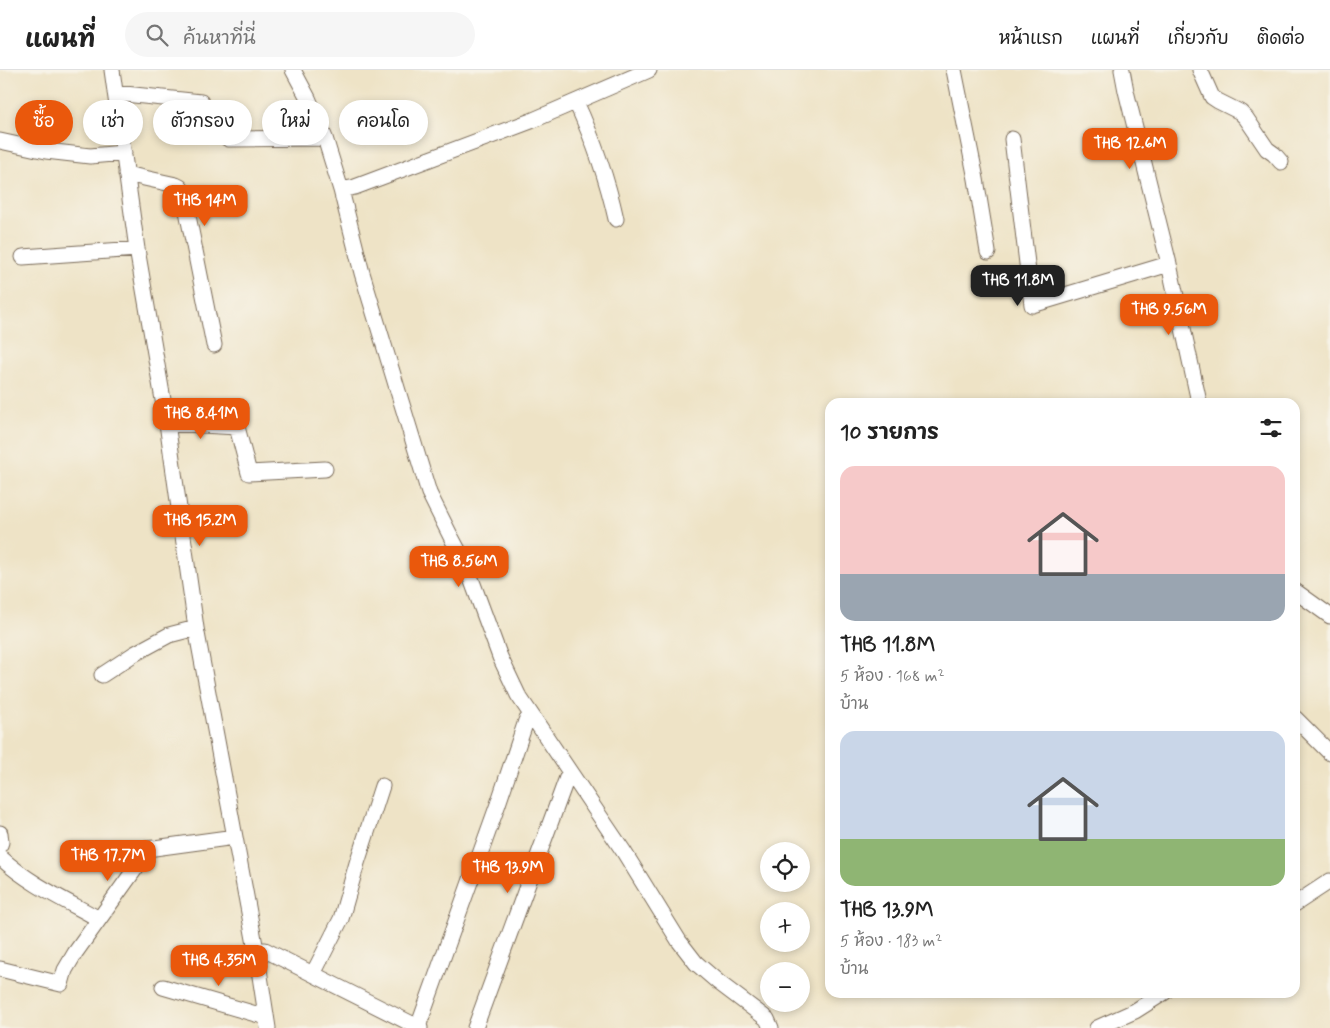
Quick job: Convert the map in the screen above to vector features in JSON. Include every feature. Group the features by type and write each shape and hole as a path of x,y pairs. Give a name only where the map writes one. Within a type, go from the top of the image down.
{"street":[{"path":"112,70 137,249 167,423 196,628 256,950 267,1022 163,987"},
{"path":"293,70 309,100"},
{"path":"341,190 531,121 649,70"},
{"path":"954,70 976,179 988,252"},
{"path":"1122,70 1169,264 1198,398"},
{"path":"1200,70 1212,97 1218,102 1240,112 1254,128 1267,149 1281,162"},
{"path":"115,93 182,100"},
{"path":"576,102 598,155 616,219"},
{"path":"1012,139 1032,305 1169,264"},
{"path":"0,141 46,151 90,156 124,153"},
{"path":"327,145 341,190 362,273 429,492 466,565 500,657 518,695 624,852 678,941 696,963 767,1019 771,1028"},
{"path":"126,174 176,185 183,192 214,345"},
{"path":"23,257 137,249"},
{"path":"167,423 237,427 249,473 325,469"},
{"path":"1300,595 1330,616"},
{"path":"102,675 134,654 169,635 196,628"},
{"path":"256,950 265,950 419,1028 526,721 531,715"},
{"path":"1300,723 1330,753"},
{"path":"475,1028 569,772"},
{"path":"313,974 341,919 382,786"},
{"path":"0,833 0,845"},
{"path":"0,969 61,984 66,970 76,953 140,862 147,849 235,837"},
{"path":"0,857 16,871 42,888 99,919"},
{"path":"1300,901 1330,881"},
{"path":"1096,1028 1135,1011 1156,998"}]}
